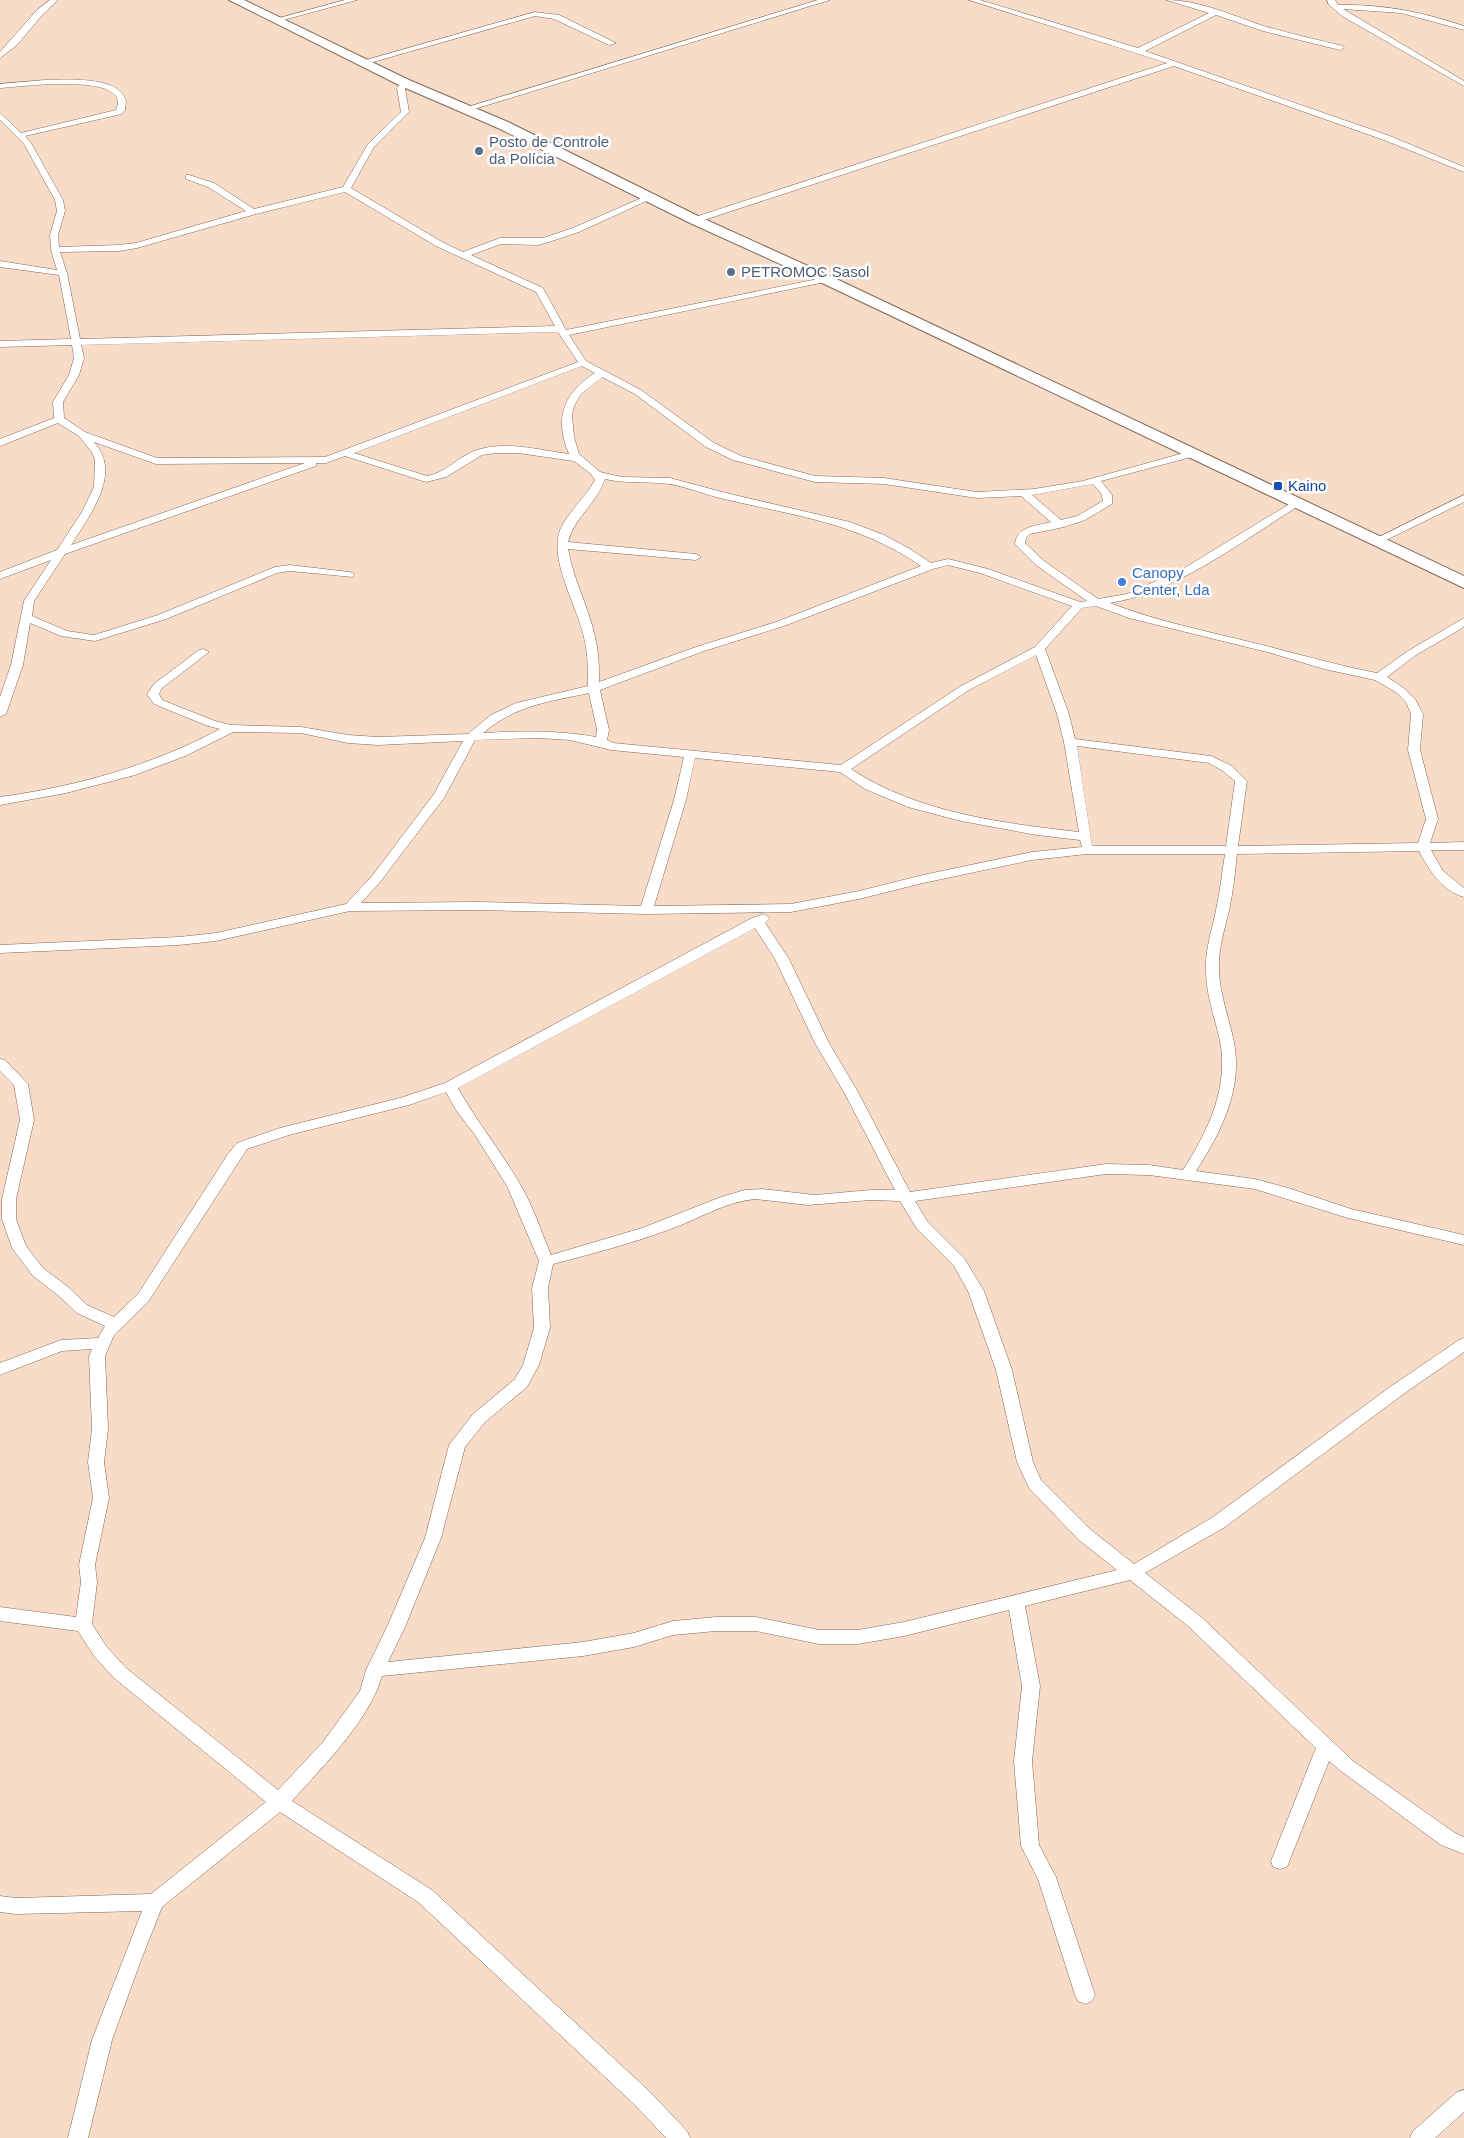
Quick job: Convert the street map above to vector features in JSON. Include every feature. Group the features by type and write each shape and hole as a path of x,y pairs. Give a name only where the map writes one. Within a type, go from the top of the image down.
{"main road":[{"path":"235,0 405,83 557,151 695,220 1464,583"}],"street":[{"path":"0,58 40,12 54,0"},
{"path":"276,20 353,0"},
{"path":"465,109 826,0"},
{"path":"973,0 1139,51 1369,132 1464,170"},
{"path":"1170,0 1192,4 1266,29 1340,48"},
{"path":"1333,3 1396,10 1464,28"},
{"path":"1333,3 1464,84"},
{"path":"1139,51 1214,13"},
{"path":"363,62 535,14 556,17 612,43"},
{"path":"695,220 1172,64"},
{"path":"0,86 88,82 106,86 122,98 122,110 119,112 21,135"},
{"path":"346,189 357,165 377,138 400,119 405,112 401,88 405,83"},
{"path":"0,115 21,135 51,182 59,200 60,211 54,235 55,250 63,273 79,358 74,375 58,402 59,419"},
{"path":"189,177 211,185 253,212"},
{"path":"55,250 119,248 137,245 253,212 346,189 427,238 540,290 562,331 583,363 638,392 710,445 737,458 785,472 831,481 884,481 977,495 1024,493 1085,484 1191,454"},
{"path":"463,254 500,241 538,242 546,240 576,230 649,198"},
{"path":"0,264 63,273"},
{"path":"0,344 562,331 825,280"},
{"path":"0,576 61,552 326,460 583,363"},
{"path":"576,458 568,430 568,404 573,396 589,381 602,373"},
{"path":"59,419 82,434 146,459 163,462 326,460"},
{"path":"0,443 59,419"},
{"path":"0,714 17,665 29,601 87,512 99,487 100,459 96,450 82,434"},
{"path":"345,452 426,479 436,478 475,455 486,451 501,449 576,458 598,475 622,480 670,481 724,496 802,512 846,524 889,542 929,567"},
{"path":"598,475 600,480 596,488 566,529 562,545 566,572 581,608 592,648 594,688 603,730 601,742"},
{"path":"1094,480 1105,490 1108,502 1081,518 1060,525 1026,532 1021,537 1020,544 1040,563 1096,602 1133,616 1275,651 1328,667 1379,678 1401,691 1414,706 1416,714 1414,750 1432,818 1423,846 1437,874 1444,881 1464,893"},
{"path":"1024,493 1060,525"},
{"path":"1376,541 1464,498"},
{"path":"350,907 387,865 440,796 459,755 470,737 495,717 520,705 594,688 700,649 780,624 929,567 948,562 984,571 1079,604 1130,597 1184,572 1296,503"},
{"path":"562,545 696,557"},
{"path":"27,618 65,634 95,638 162,616 275,570 290,568 349,575"},
{"path":"843,769 965,688 1039,648 1079,604"},
{"path":"1379,678 1412,653 1464,621"},
{"path":"1039,648 1063,714 1070,742 1087,850"},
{"path":"203,652 164,682 153,694 158,702 176,710 212,724 231,728 301,730 348,739 378,741 538,734 570,736 601,742 611,746 843,769 869,786 912,804 980,820 1086,837"},
{"path":"0,801 52,794 108,780 175,757 231,728"},
{"path":"1070,742 1211,760 1223,764 1241,781 1225,901 1213,957 1212,976 1229,1054 1230,1075 1223,1104 1205,1147 1187,1175"},
{"path":"646,910 680,800 690,755"},
{"path":"0,949 197,939 248,931 350,907 479,906 646,910 791,908 859,895 923,879 1032,856 1087,850 1231,850 1464,846"},
{"path":"680,2138 643,2099 425,1896 279,1802 137,1686 123,1677 103,1658 83,1625 89,1582 87,1565 101,1498 96,1462 100,1429 97,1356 108,1332 143,1298 233,1157 242,1146 285,1131 404,1102 450,1086 757,921 791,908"},
{"path":"757,921 782,959 822,1043 852,1094 922,1225 959,1262 976,1291 1004,1370 1025,1462 1035,1484 1085,1535 1194,1621 1347,1766 1448,1839 1464,1846"},
{"path":"0,1063 21,1084 27,1120 9,1199 9,1219 19,1248 38,1272 64,1291 82,1309 116,1325"},
{"path":"78,2138 102,2040 131,1960 155,1902 279,1802 334,1740 368,1694 375,1670 396,1628 433,1538 457,1445 478,1418 521,1383 531,1365 542,1328 540,1288 546,1262 514,1186 494,1152 461,1107 450,1086"},
{"path":"546,1262 679,1221 736,1197 755,1194 816,1200 886,1193 906,1197 1106,1169 1130,1168 1255,1184 1283,1190 1357,1215 1464,1240"},
{"path":"0,1370 61,1346 102,1342"},
{"path":"375,1670 583,1649 634,1640 673,1628 716,1624 756,1624 819,1637 858,1638 904,1629 1132,1573 1219,1522 1403,1386 1464,1344"},
{"path":"1016,1600 1031,1686 1023,1761 1030,1846 1047,1877 1085,1994"},
{"path":"0,1614 83,1625"},
{"path":"1280,1861 1326,1747"},
{"path":"0,1904 16,1906 155,1902"},
{"path":"1420,2138 1464,2099"}],"place":[{"name":"Posto de Controle da Polícia","path":"479,151"},
{"name":"PETROMOC Sasol","path":"731,272"},
{"name":"Kaino","path":"1278,486"},
{"name":"Canopy Center, Lda","path":"1122,582"}]}
